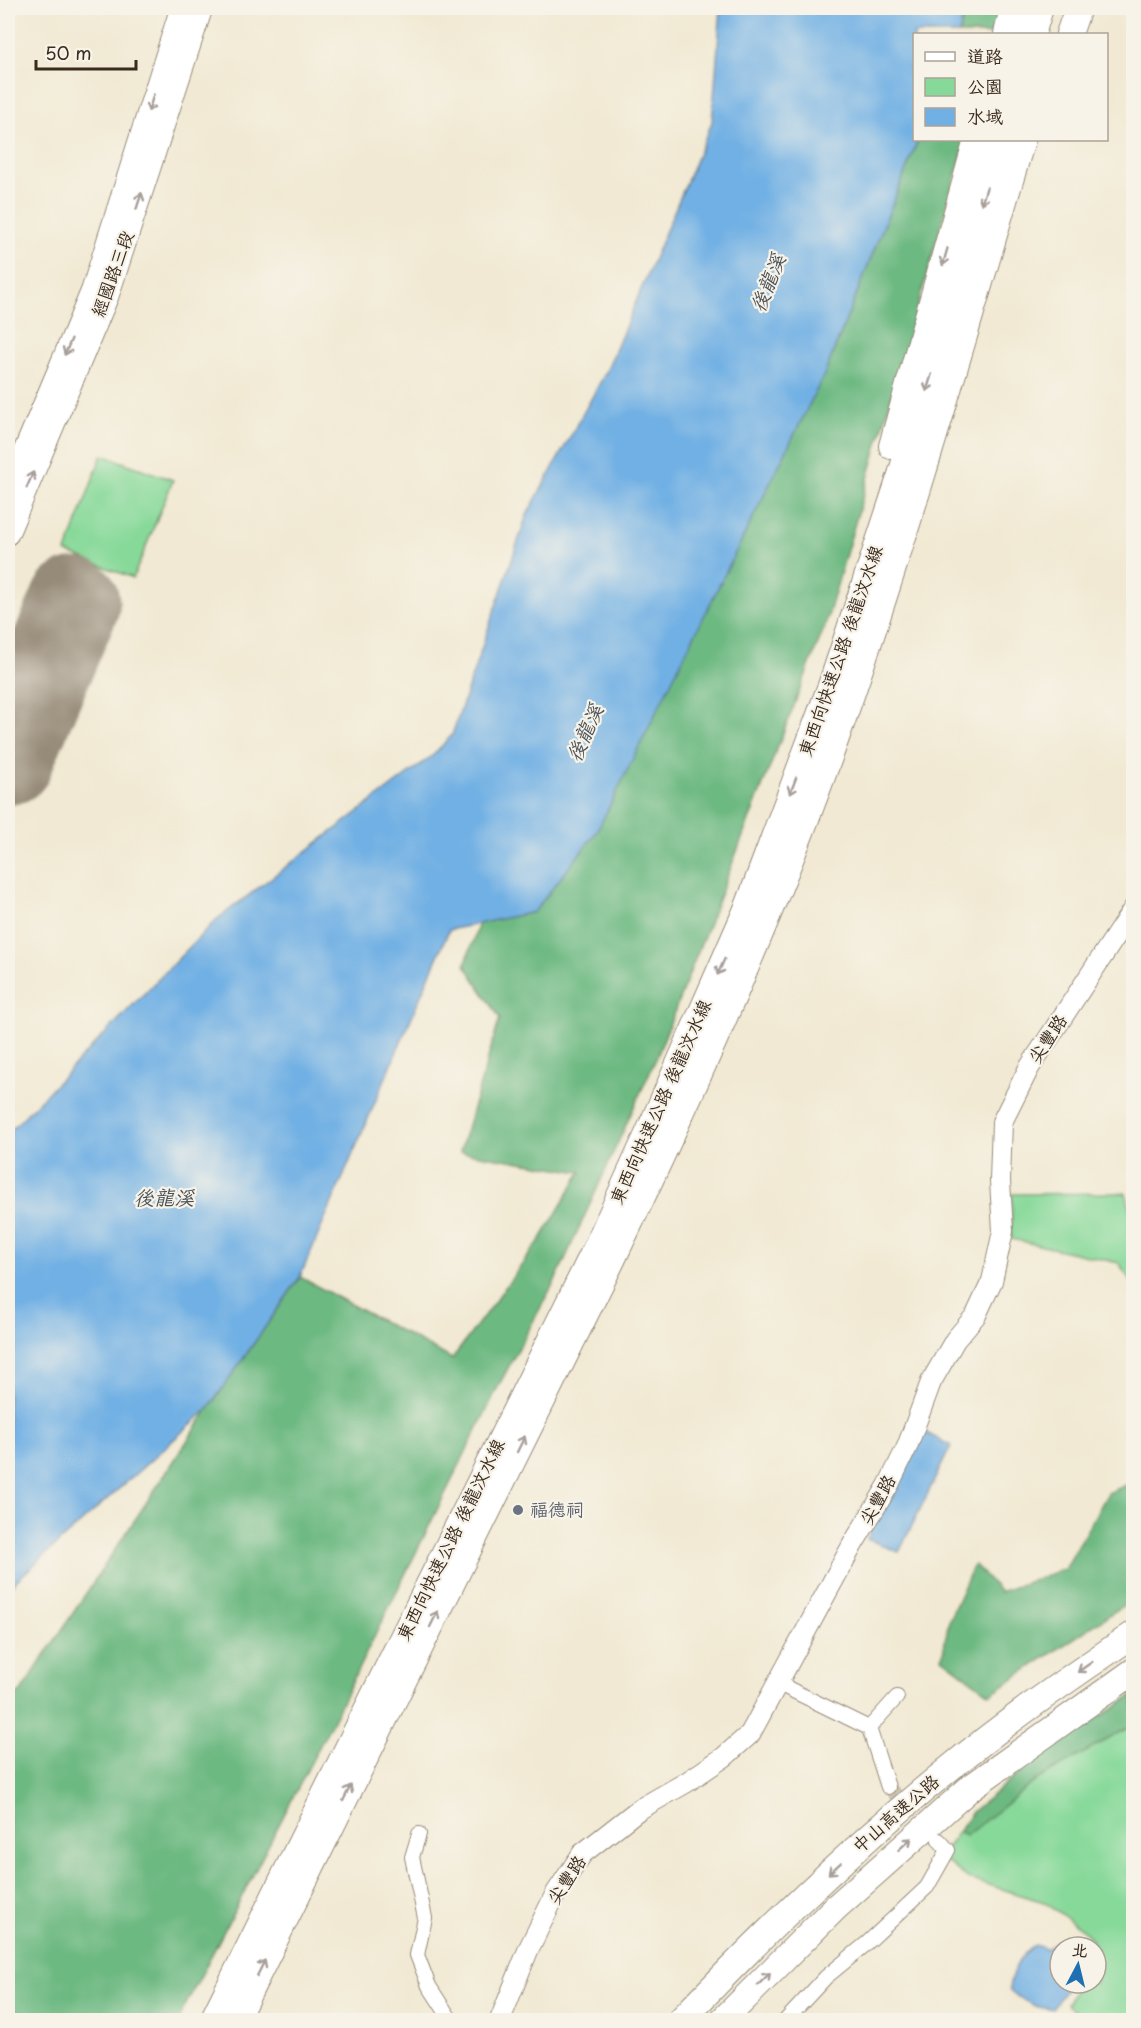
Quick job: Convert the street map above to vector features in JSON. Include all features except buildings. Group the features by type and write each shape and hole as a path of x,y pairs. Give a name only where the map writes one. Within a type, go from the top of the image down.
{"highway":[{"path":"1015,22 1040,8"},
{"path":"1053,33 1061,8"},
{"path":"1070,33 1078,8"},
{"path":"832,683 844,617 977,141"},
{"name":"東西向快速公路 後龍汶水線","path":"213,2020 596,1248 748,907 832,683 901,476 1001,141"},
{"name":"東西向快速公路 後龍汶水線","path":"235,2020 671,1138 768,915 840,727 895,566 1022,141"},
{"path":"895,566 918,518 1036,141"},
{"name":"中山高速公路","path":"681,2020 814,1887 950,1767 1039,1699 1134,1634"},
{"name":"中山高速公路","path":"723,2020 835,1908 970,1788 1134,1671"}],"main road":[{"name":"經國路三段","path":"8,489 92,290 181,8"},
{"name":"經國路三段","path":"8,534 108,296 202,8"}],"street":[{"name":"尖豐路","path":"500,2020 529,1948 556,1893 582,1854 638,1810 687,1782 724,1757 750,1734 853,1544 888,1486 907,1447 931,1382 955,1340 976,1315 992,1281 1003,1231 1000,1181 1002,1122 1029,1068 1134,908"},
{"path":"777,1683 869,1728 888,1787"},
{"path":"869,1728 897,1697"},
{"path":"419,1834 412,1857 425,1918 417,1955 429,1986 451,2020"},
{"path":"786,2020 826,1977 866,1944 927,1887 948,1850 939,1840"}],"green space":[{"path":"965,8 1002,8 995,33 959,33"},
{"path":"918,141 966,141 826,623 658,1054 557,1277 499,1385 333,1720 178,2020 8,2020 8,1698 20,1693 209,1408 300,1277 452,1359 541,1239 581,1172 460,1152 500,1018 465,965 479,923 534,912 825,373"},
{"path":"102,455 173,480 133,578 66,552"},
{"path":"1126,1193 1133,1221 1133,1285 1119,1263 1011,1239 1012,1194"},
{"path":"1133,1482 1133,1599 990,1694 942,1658 949,1620 974,1564 1000,1592 1065,1569 1108,1493"},
{"path":"1133,1695 1133,1725 1038,1779 965,1836 959,1831 973,1811 1047,1751"},
{"path":"1133,1724 1133,2020 1086,2020 1067,2005 1072,1995 1108,1995 1108,1935 1088,1935 1044,1902 969,1879 940,1857 973,1811"}],"water":[{"name":"後龍溪","path":"721,8 965,8 959,33 913,33 913,141 918,141 825,373 596,833 534,912 449,930 300,1277 209,1408 8,1588 8,1133 216,920 432,756 452,735 527,515 607,370 712,122"},
{"path":"921,1430 951,1446 899,1552 867,1539"},
{"path":"1035,1945 1047,1949 1048,1995 1062,1995 1052,2008 1029,2003 1009,1990 1014,1971 1025,1954"}],"runway":[{"path":"8,760 75,603"}],"tunnel":[{"path":"888,1787 930,1830"}],"place":[{"name":"福德祠","path":"518,1510"}]}
